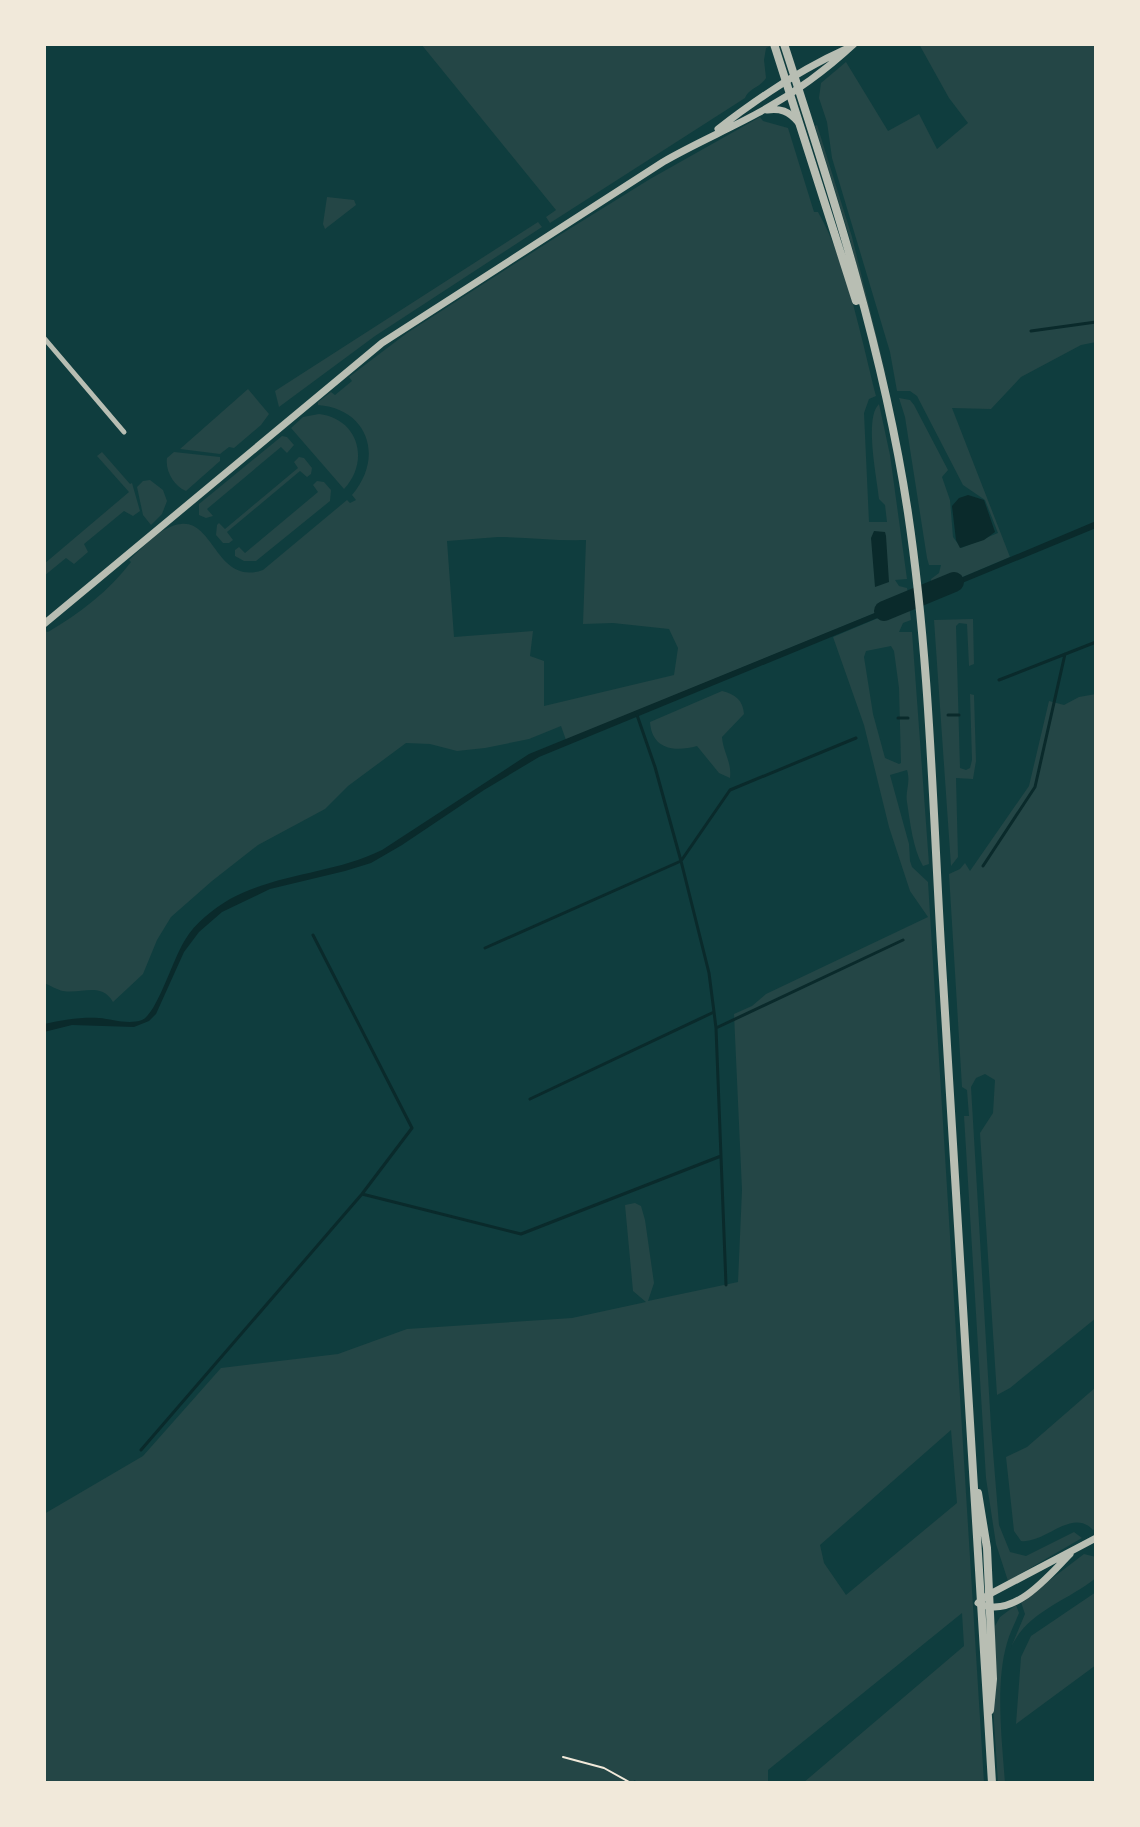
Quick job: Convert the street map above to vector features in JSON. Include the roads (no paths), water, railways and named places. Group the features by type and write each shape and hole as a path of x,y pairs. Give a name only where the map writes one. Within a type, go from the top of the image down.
{"street":[{"path":"774,44 843,265 873,347"},
{"path":"784,44 840,220 873,347 899,463 916,574 973,1466 978,1603 992,1783"},
{"path":"707,137 761,112 827,69 853,45"},
{"path":"44,624 382,343 707,137 786,82 853,45"},
{"path":"761,112 782,110 793,115 800,125"},
{"path":"44,338 124,432"},
{"path":"973,1466 987,1548 993,1679 988,1731"},
{"path":"978,1603 1096,1538"},
{"path":"978,1603 989,1608 1017,1601 1070,1554"},
{"path":"988,1576 1003,1588"}],"waterway":[{"path":"1031,331 1096,322"},
{"path":"884,611 954,582"},
{"path":"999,680 1096,642"},
{"path":"983,866 1035,787 1065,654"},
{"path":"637,715 681,861"},
{"path":"948,715 959,715"},
{"path":"898,718 908,718"},
{"path":"681,861 730,790 856,738"},
{"path":"485,948 681,861 709,973 714,1012"},
{"path":"141,1450 362,1194 412,1128 313,935"},
{"path":"726,1285 716,1028 903,940"},
{"path":"530,1099 714,1012 716,1028"},
{"path":"362,1194 521,1234 721,1156"}]}
